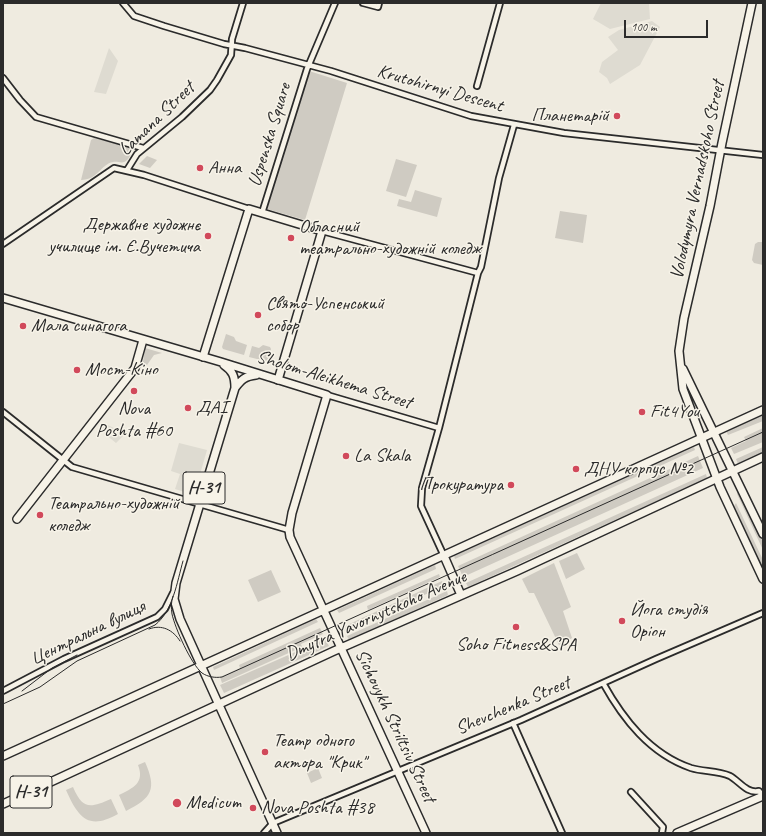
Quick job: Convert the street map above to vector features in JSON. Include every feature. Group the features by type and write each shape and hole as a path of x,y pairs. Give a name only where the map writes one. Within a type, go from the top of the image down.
{"main road":[{"name":"Volodymyra Vernadskoho Street","path":"752,3 720,150 710,206 684,318 679,351 683,389 717,478 763,578"},
{"path":"248,209 322,231 278,380"},
{"name":"Uspenska Square","path":"203,357 248,209"},
{"name":"Sholom-Aleikhema Street","path":"3,298 221,362 327,395"},
{"path":"17,519 135,368 143,340"},
{"name":"Н-31","path":"201,667 180,619 174,599 174,590 235,388 234,375 231,369 221,362"},
{"name":"Volodymyra Vernadskoho Street","path":"680,363 763,534"},
{"path":"235,388 242,379 248,376 260,375"},
{"path":"289,530 292,513 327,395"},
{"name":"Dmytra Yavornytskoho Avenue","path":"3,756 763,410"},
{"name":"Dmytra Yavornytskoho Avenue","path":"3,804 218,704 763,457"},
{"name":"Sichovykh Striltsiv Street","path":"289,530 295,549 426,833"},
{"path":"444,556 461,595"},
{"path":"201,667 277,833"},
{"path":"677,833 763,796"}],"street":[{"name":"Krutohirnyi Descent","path":"123,3 134,16 232,46 245,48 308,65 471,116 564,133 763,155"},
{"name":"Lamana Street","path":"3,244 111,169 118,168 128,170 132,161 143,148 182,117 210,90 226,63 243,3"},
{"name":"Uspenska Square","path":"262,213 308,65 335,3"},
{"path":"363,3 378,7 379,3"},
{"path":"477,86 500,3"},
{"path":"3,78 20,100 36,117 143,148"},
{"path":"444,556 422,506 422,488 484,252 499,178 514,125"},
{"path":"128,170 248,209"},
{"path":"322,231 478,273"},
{"name":"Sholom-Aleikhema Street","path":"327,395 439,428"},
{"path":"3,412 72,467 289,530"},
{"name":"Центральна вулиця","path":"3,691 64,659 157,617 167,605 174,590"},
{"name":"Shevchenka Street","path":"273,823 513,723 763,613"},
{"path":"603,683 620,711 634,730 663,754 692,768 705,769 731,777 743,787 755,792 759,791 763,796"},
{"path":"513,723 562,833"},
{"path":"631,792 662,827 662,833"},
{"path":"264,833 273,823"}],"shaded area":[{"path":"601,3 649,3 650,19 610,29 593,19"},
{"path":"652,21 660,27 640,65 610,84 607,78 599,72 602,62 618,50 608,37 619,30"},
{"path":"109,48 118,61 106,94 94,92"},
{"path":"309,71 347,83 305,220 267,209"},
{"path":"94,138 129,147 131,150 130,155 126,161 109,163 95,175 81,180 91,140"},
{"path":"147,156 157,160 150,168 139,164"},
{"path":"396,159 417,165 406,197 386,191"},
{"path":"415,190 442,198 437,217 397,206 399,199 411,202"},
{"path":"560,211 587,215 583,243 555,238"},
{"path":"758,242 763,242 763,265 754,263 752,260 755,244"},
{"path":"226,334 234,337 236,341 247,345 244,355 223,349 222,347"},
{"path":"263,345 270,347 271,349 268,360 265,361 249,357 252,346 259,348"},
{"path":"145,348 162,353 154,355 147,365 143,362"},
{"path":"763,415 763,421 728,435 726,431"},
{"path":"106,424 125,434 116,443 100,430"},
{"path":"763,428 763,442 734,454 731,448 746,441 744,437"},
{"path":"179,443 207,450 194,495 175,489 180,474 171,471"},
{"path":"694,447 695,450 455,559 454,556"},
{"path":"763,447 763,453 738,464 736,459"},
{"path":"698,456 703,468 463,577 458,566"},
{"path":"706,474 707,478 468,587 466,583"},
{"path":"738,489 763,542 763,550 737,494"},
{"path":"736,503 763,560 763,567 734,506"},
{"path":"577,553 585,569 566,579 559,561"},
{"path":"554,563 571,607 563,611 572,638 559,645 534,593 529,593 522,579"},
{"path":"435,565 436,569 339,613 337,610"},
{"path":"271,570 281,592 258,602 248,580"},
{"path":"439,574 440,577 368,610 367,606"},
{"path":"442,581 444,586 345,631 343,627"},
{"path":"447,591 448,595 349,640 347,636"},
{"path":"316,619 318,622 214,670 213,667"},
{"path":"320,628 323,634 301,644 302,647 222,683 220,677 240,668 239,665"},
{"path":"325,639 329,646 224,693 220,685"},
{"path":"145,762 151,779 150,792 142,802 126,811 119,795 129,790 139,781 140,771 138,765"},
{"path":"318,768 322,778 311,783 307,773"},
{"path":"73,787 80,800 88,805 98,804 111,799 118,814 108,819 99,821 92,821 85,818 75,808 66,790"}],"tram line":[{"path":"173,596 171,607 172,614 180,636 193,662 202,673 212,677 222,677 763,432"},
{"path":"3,704 40,687 77,661 155,625 166,612 174,596 183,561"},
{"path":"149,629 158,627 167,629 171,631 180,641"},
{"path":"22,691 52,668 77,655"}],"place":[{"name":"Планетарій","path":"617,116"},
{"name":"Анна","path":"200,168"},
{"name":"Державне художнє училище ім. Є.Вучетича","path":"208,236"},
{"name":"Обласний театрально-художній коледж","path":"291,238"},
{"name":"Свято-Успенський собор","path":"258,315"},
{"name":"Мала синагога","path":"23,326"},
{"name":"Мост-Кіно","path":"77,370"},
{"name":"Nova Poshta #60","path":"134,391"},
{"name":"ДАІ","path":"188,408"},
{"name":"Fit4You","path":"642,412"},
{"name":"La Skala","path":"346,456"},
{"name":"ДНУ корпус №2","path":"576,469"},
{"name":"Прокуратура","path":"511,485"},
{"name":"Театрально-художній коледж","path":"40,515"},
{"name":"Йога студія Оріон","path":"622,621"},
{"name":"Soho Fitness&SPA","path":"516,627"},
{"name":"Театр одного актора \"Крик\"","path":"265,752"},
{"name":"Medicum","path":"177,803"},
{"name":"Nova Poshta #38","path":"253,808"}]}
